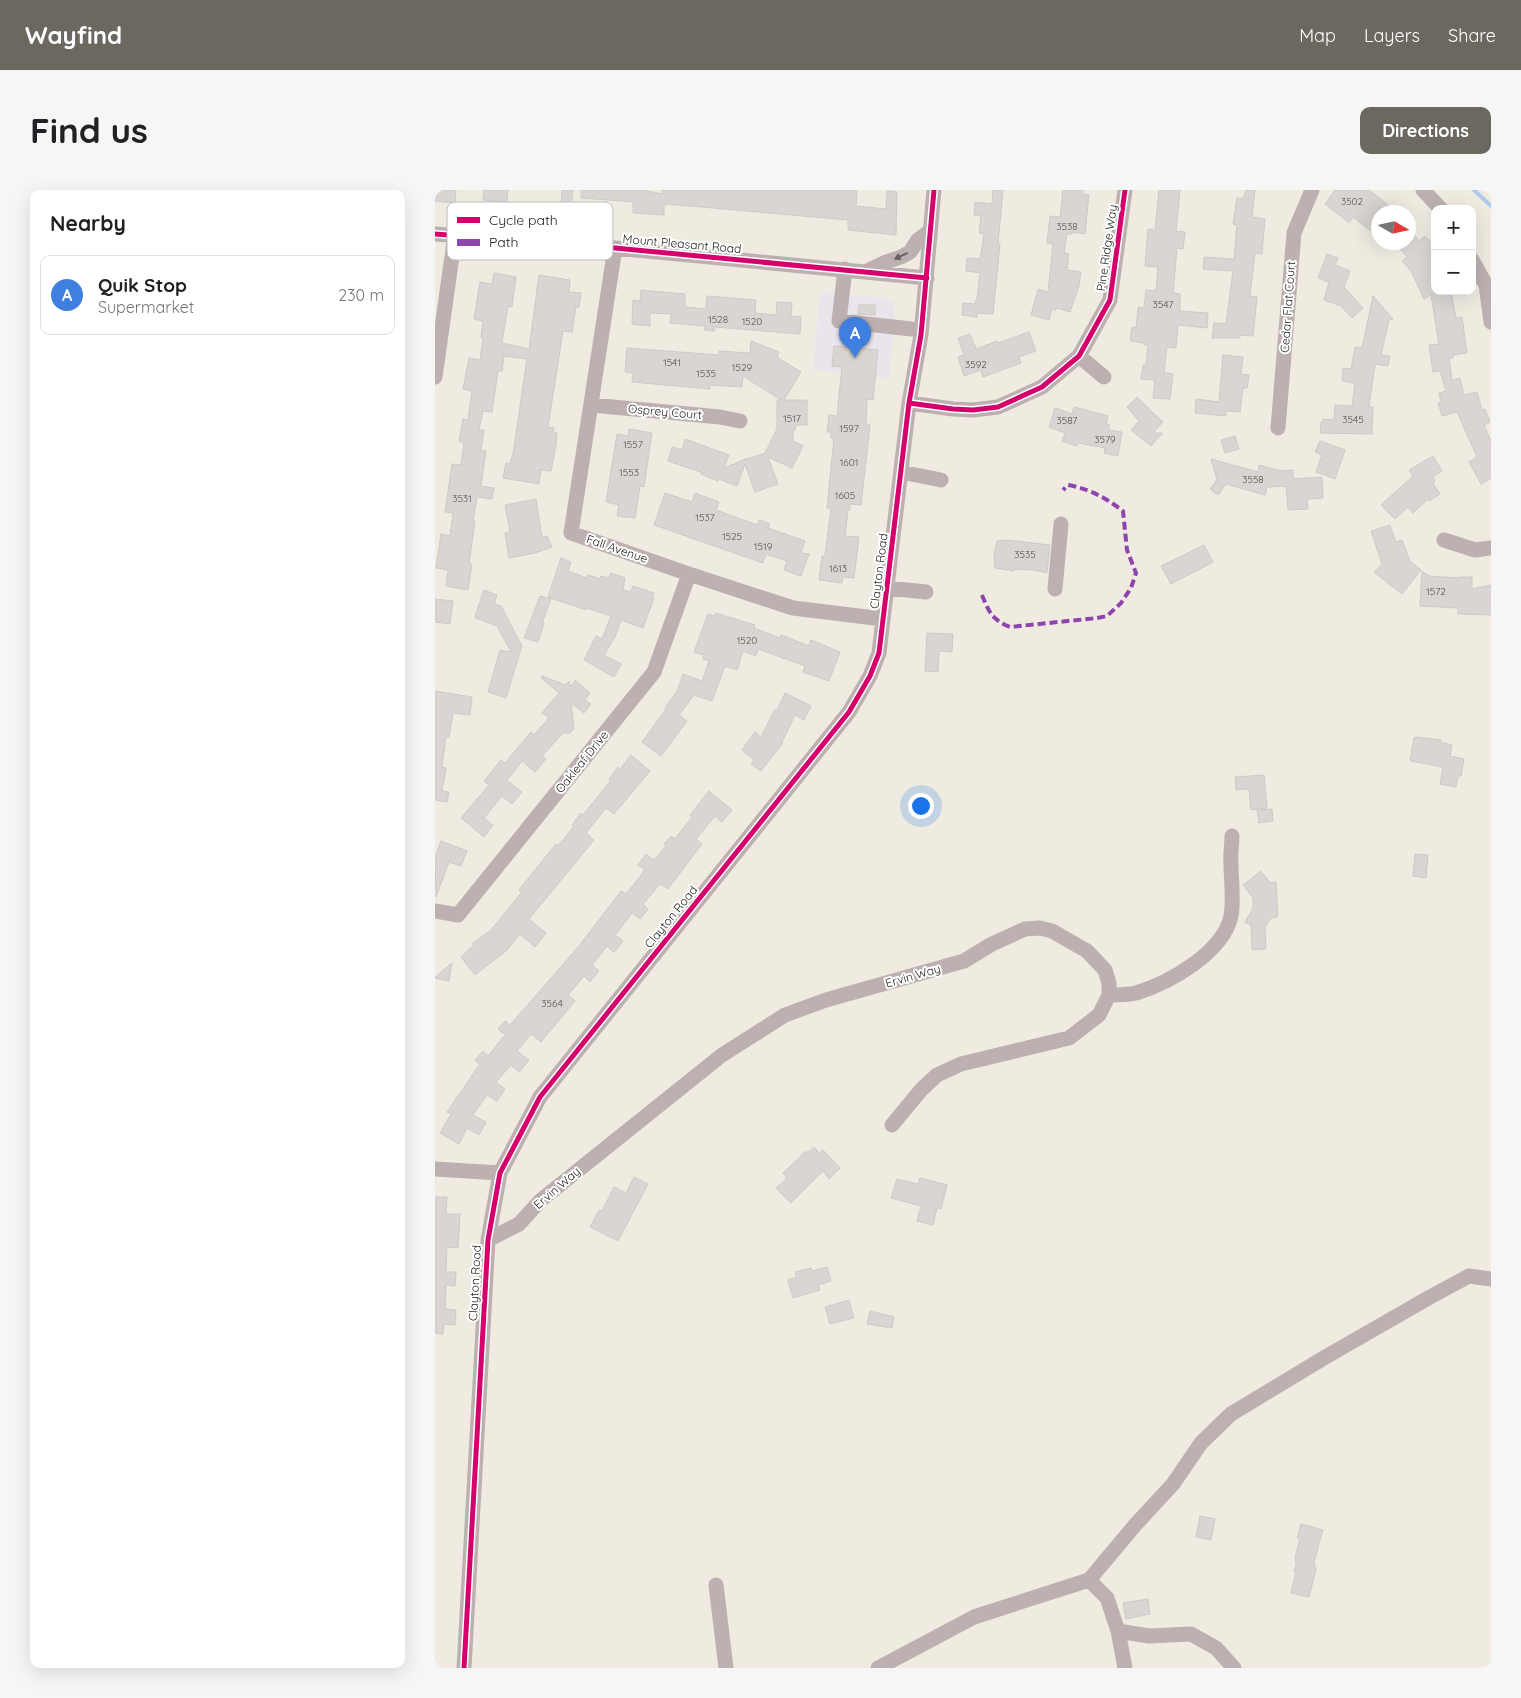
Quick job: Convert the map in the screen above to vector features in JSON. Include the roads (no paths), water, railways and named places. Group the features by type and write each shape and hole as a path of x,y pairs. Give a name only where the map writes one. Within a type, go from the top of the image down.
{"street":[{"name":"Clayton Road","path":"464,1668 488,1240 500,1173 539,1096 849,712 870,676 879,653 909,403 921,330 934,190"},
{"name":"Pine Ridge Way","path":"909,403 973,410 998,407 1042,387 1079,356 1110,300 1125,190"},
{"name":"Cedar Flat Court","path":"1278,428 1294,233 1311,190"},
{"path":"1423,190 1437,205"},
{"path":"865,272 910,252 918,240 930,231"},
{"name":"Mount Pleasant Road","path":"615,248 927,278"},
{"name":"Fall Avenue","path":"615,248 571,533 793,608 883,619"},
{"path":"435,377 451,260"},
{"path":"1476,267 1486,284 1491,322"},
{"path":"845,269 839,321 921,330"},
{"path":"1079,356 1104,378"},
{"name":"Osprey Court","path":"591,405 720,417 740,421"},
{"path":"901,472 941,480"},
{"path":"1055,589 1061,524"},
{"path":"1444,540 1475,550 1491,548"},
{"name":"Oakleaf Drive","path":"435,911 459,915 655,672 689,574"},
{"path":"887,588 926,592"},
{"path":"892,1125 921,1090 937,1075 961,1064 1069,1038 1099,1015 1109,995 1133,994 1158,985 1203,958 1222,936 1231,918 1233,899 1232,836"},
{"name":"Ervin Way","path":"488,1240 519,1224 541,1200 722,1055 785,1015 825,1000 964,961 992,944 1025,929 1040,928 1053,932 1087,951 1105,970 1109,983 1109,995"},
{"path":"435,1169 500,1173"},
{"path":"878,1668 974,1617 1089,1580 1136,1524 1173,1484 1201,1443 1231,1414 1429,1297 1469,1276 1490,1277"},
{"path":"1089,1580 1107,1598 1118,1631 1125,1668"},
{"path":"716,1585 726,1668"},
{"path":"1118,1631 1149,1636 1191,1634 1216,1648 1233,1668"}],"waterway":[{"path":"1474,190 1491,206"}],"place":[{"name":"Quik Stop","path":"855,358"}]}
